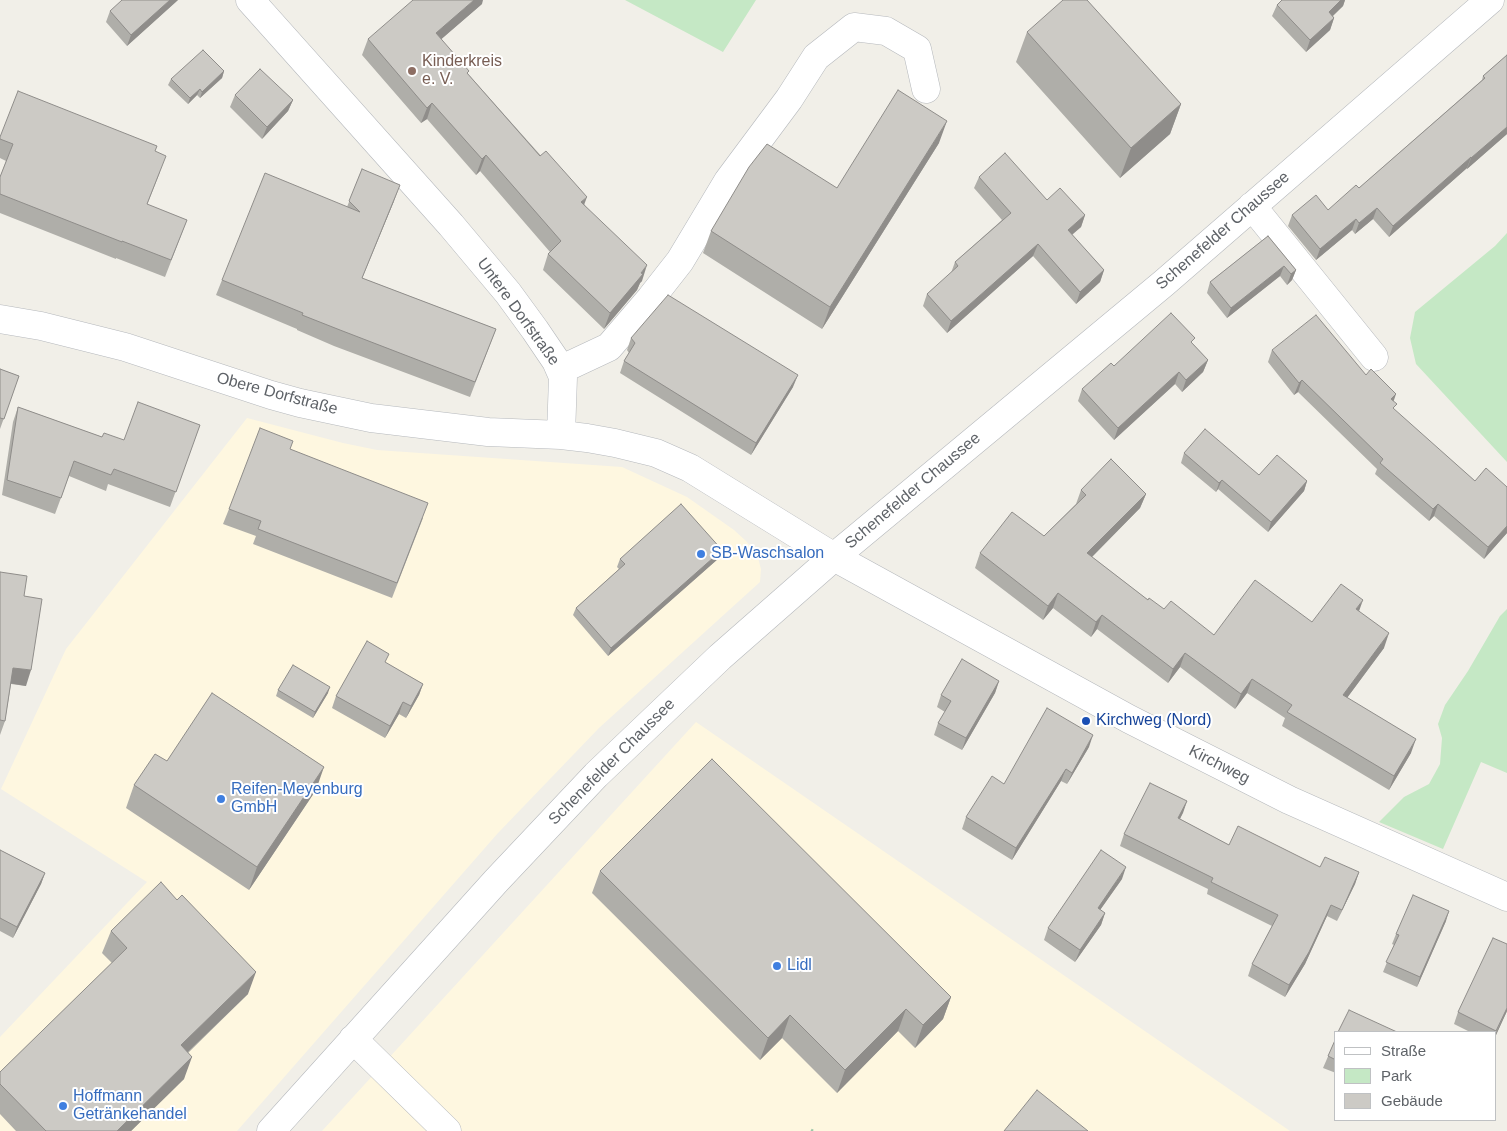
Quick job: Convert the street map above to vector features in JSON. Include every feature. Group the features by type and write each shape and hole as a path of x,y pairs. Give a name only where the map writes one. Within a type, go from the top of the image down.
{"street":[{"name":"Untere Dorfstraße","path":"250,0 508,292 551,353 563,376 561,436"},
{"name":"Schenefelder Chaussee","path":"270,1131 490,888 596,775 720,657 834,557 1164,283 1490,0"},
{"path":"560,370 609,347 680,261 728,181 789,99 816,57 854,27 886,31 917,49 926,89"},
{"path":"1252,206 1374,358"},
{"name":"Obere Dorfstraße","path":"0,319 41,326 125,347 271,395 371,418 480,432 561,436"},
{"path":"561,436 633,447 656,453 690,468 834,557"},
{"name":"Kirchweg","path":"834,557 1066,685 1210,761 1289,800 1507,897"},
{"path":"353,1039 447,1131"}],"shaded area":[{"path":"247,418 377,450 622,467 687,497 734,530 757,554 761,569 760,582 599,728 498,833 237,1131 0,1131 0,1037 147,882 1,789 66,649"},
{"path":"696,722 1290,1131 322,1131"}],"green space":[{"path":"625,0 756,0 723,52"},
{"path":"1507,233 1507,462 1416,364 1410,338 1415,312 1495,246"},
{"path":"1507,609 1507,773 1481,762 1443,849 1379,822 1404,797 1429,784 1440,764 1442,738 1438,724 1445,705 1468,671 1500,616"}],"building":[{"path":"122,0 170,0 131,35 110,11"},
{"path":"413,0 474,0 436,33 469,71 467,73 540,156 546,151 587,197 581,202 647,265 641,273 643,274 610,313 548,254 561,241 486,155 482,159 432,103 427,108 368,39"},
{"path":"1063,0 1087,0 1181,104 1131,148 1027,32"},
{"path":"1282,0 1341,0 1329,12 1334,18 1310,40 1277,5"},
{"path":"203,50 224,71 202,92 200,89 190,98 171,79"},
{"path":"1507,55 1507,127 1393,226 1377,208 1359,223 1356,219 1320,249 1292,215 1316,195 1328,210 1356,185 1359,188 1485,78 1483,76"},
{"path":"260,69 293,100 267,127 235,95"},
{"path":"898,90 947,121 830,307 711,231 749,167 767,144 837,188"},
{"path":"18,91 157,146 155,151 166,156 147,204 187,220 171,260 0,194 0,177 13,144 0,139 0,137"},
{"path":"1005,153 1047,200 1060,188 1085,215 1068,230 1104,270 1080,292 1038,244 951,321 927,294 958,266 955,262 1011,213 979,177"},
{"path":"362,169 400,185 362,278 496,329 475,382 302,315 303,313 222,280 265,173 360,212 349,201"},
{"path":"1268,236 1296,270 1291,274 1284,266 1231,308 1210,282"},
{"path":"668,295 798,375 756,443 624,361 635,343 631,338"},
{"path":"1171,313 1195,338 1191,342 1208,360 1186,380 1179,372 1118,428 1082,389 1111,363 1114,366"},
{"path":"1316,315 1366,375 1371,369 1396,394 1391,399 1397,404 1393,408 1475,481 1486,468 1507,487 1507,526 1488,547 1438,504 1433,509 1380,463 1383,459 1302,380 1299,383 1272,350"},
{"path":"0,369 19,376 4,419 0,418"},
{"path":"138,402 200,425 176,492 114,469 111,475 74,461 61,498 7,480 18,407 102,437 104,433 124,440"},
{"path":"260,428 293,441 290,449 428,503 397,583 258,529 261,521 229,509"},
{"path":"1205,429 1259,475 1277,455 1307,481 1271,522 1222,480 1219,483 1184,453"},
{"path":"1111,459 1146,494 1087,553 1148,600 1149,598 1164,609 1171,601 1214,635 1255,580 1312,622 1341,584 1363,600 1356,609 1389,633 1343,695 1416,739 1394,776 1287,712 1292,705 1252,679 1241,694 1185,653 1173,669 1102,615 1096,622 1058,593 1048,606 980,553 1012,512 1044,536 1086,495 1081,490"},
{"path":"681,504 722,550 611,648 576,608 625,564 620,559"},
{"path":"0,572 27,576 24,596 42,599 31,670 13,668 5,721 0,720"},
{"path":"367,641 389,654 385,662 423,684 411,706 403,702 390,726 336,696"},
{"path":"962,659 999,681 966,738 938,723 951,701 941,695"},
{"path":"293,665 330,687 315,712 278,690"},
{"name":"Reifen-Meyenburg GmbH","path":"212,693 324,767 257,867 134,785 155,754 167,761"},
{"path":"1047,708 1093,735 1072,773 1066,769 1016,848 966,817 992,776 1004,784"},
{"name":"Lidl","path":"712,759 951,997 923,1025 906,1009 845,1070 790,1015 768,1038 600,871"},
{"path":"1150,783 1187,801 1178,818 1229,845 1238,826 1320,867 1325,857 1359,872 1342,910 1331,905 1309,952 1289,985 1252,964 1278,915 1211,882 1213,878 1124,834"},
{"path":"0,850 45,873 17,927 0,918"},
{"path":"1101,850 1126,867 1098,908 1105,913 1080,950 1048,928"},
{"path":"161,882 177,900 182,895 256,972 181,1045 192,1057 117,1131 46,1131 0,1084 0,1072 127,948 111,931"},
{"path":"1413,895 1449,911 1420,977 1386,962 1399,935 1396,934"},
{"path":"1493,938 1507,944 1507,1008 1496,1031 1458,1012"},
{"path":"1349,1010 1395,1031 1338,1031"},
{"path":"1334,1042 1334,1059 1328,1056"},
{"path":"1037,1090 1088,1131 1004,1131"}],"place":[{"name":"Kinderkreis e. V.","path":"412,71"},
{"name":"SB-Waschsalon","path":"701,554"},
{"name":"Kirchweg (Nord)","path":"1086,721"},
{"name":"Reifen-Meyenburg GmbH","path":"221,799"},
{"name":"Lidl","path":"777,966"},
{"name":"Hoffmann Getränkehandel","path":"63,1106"}]}
